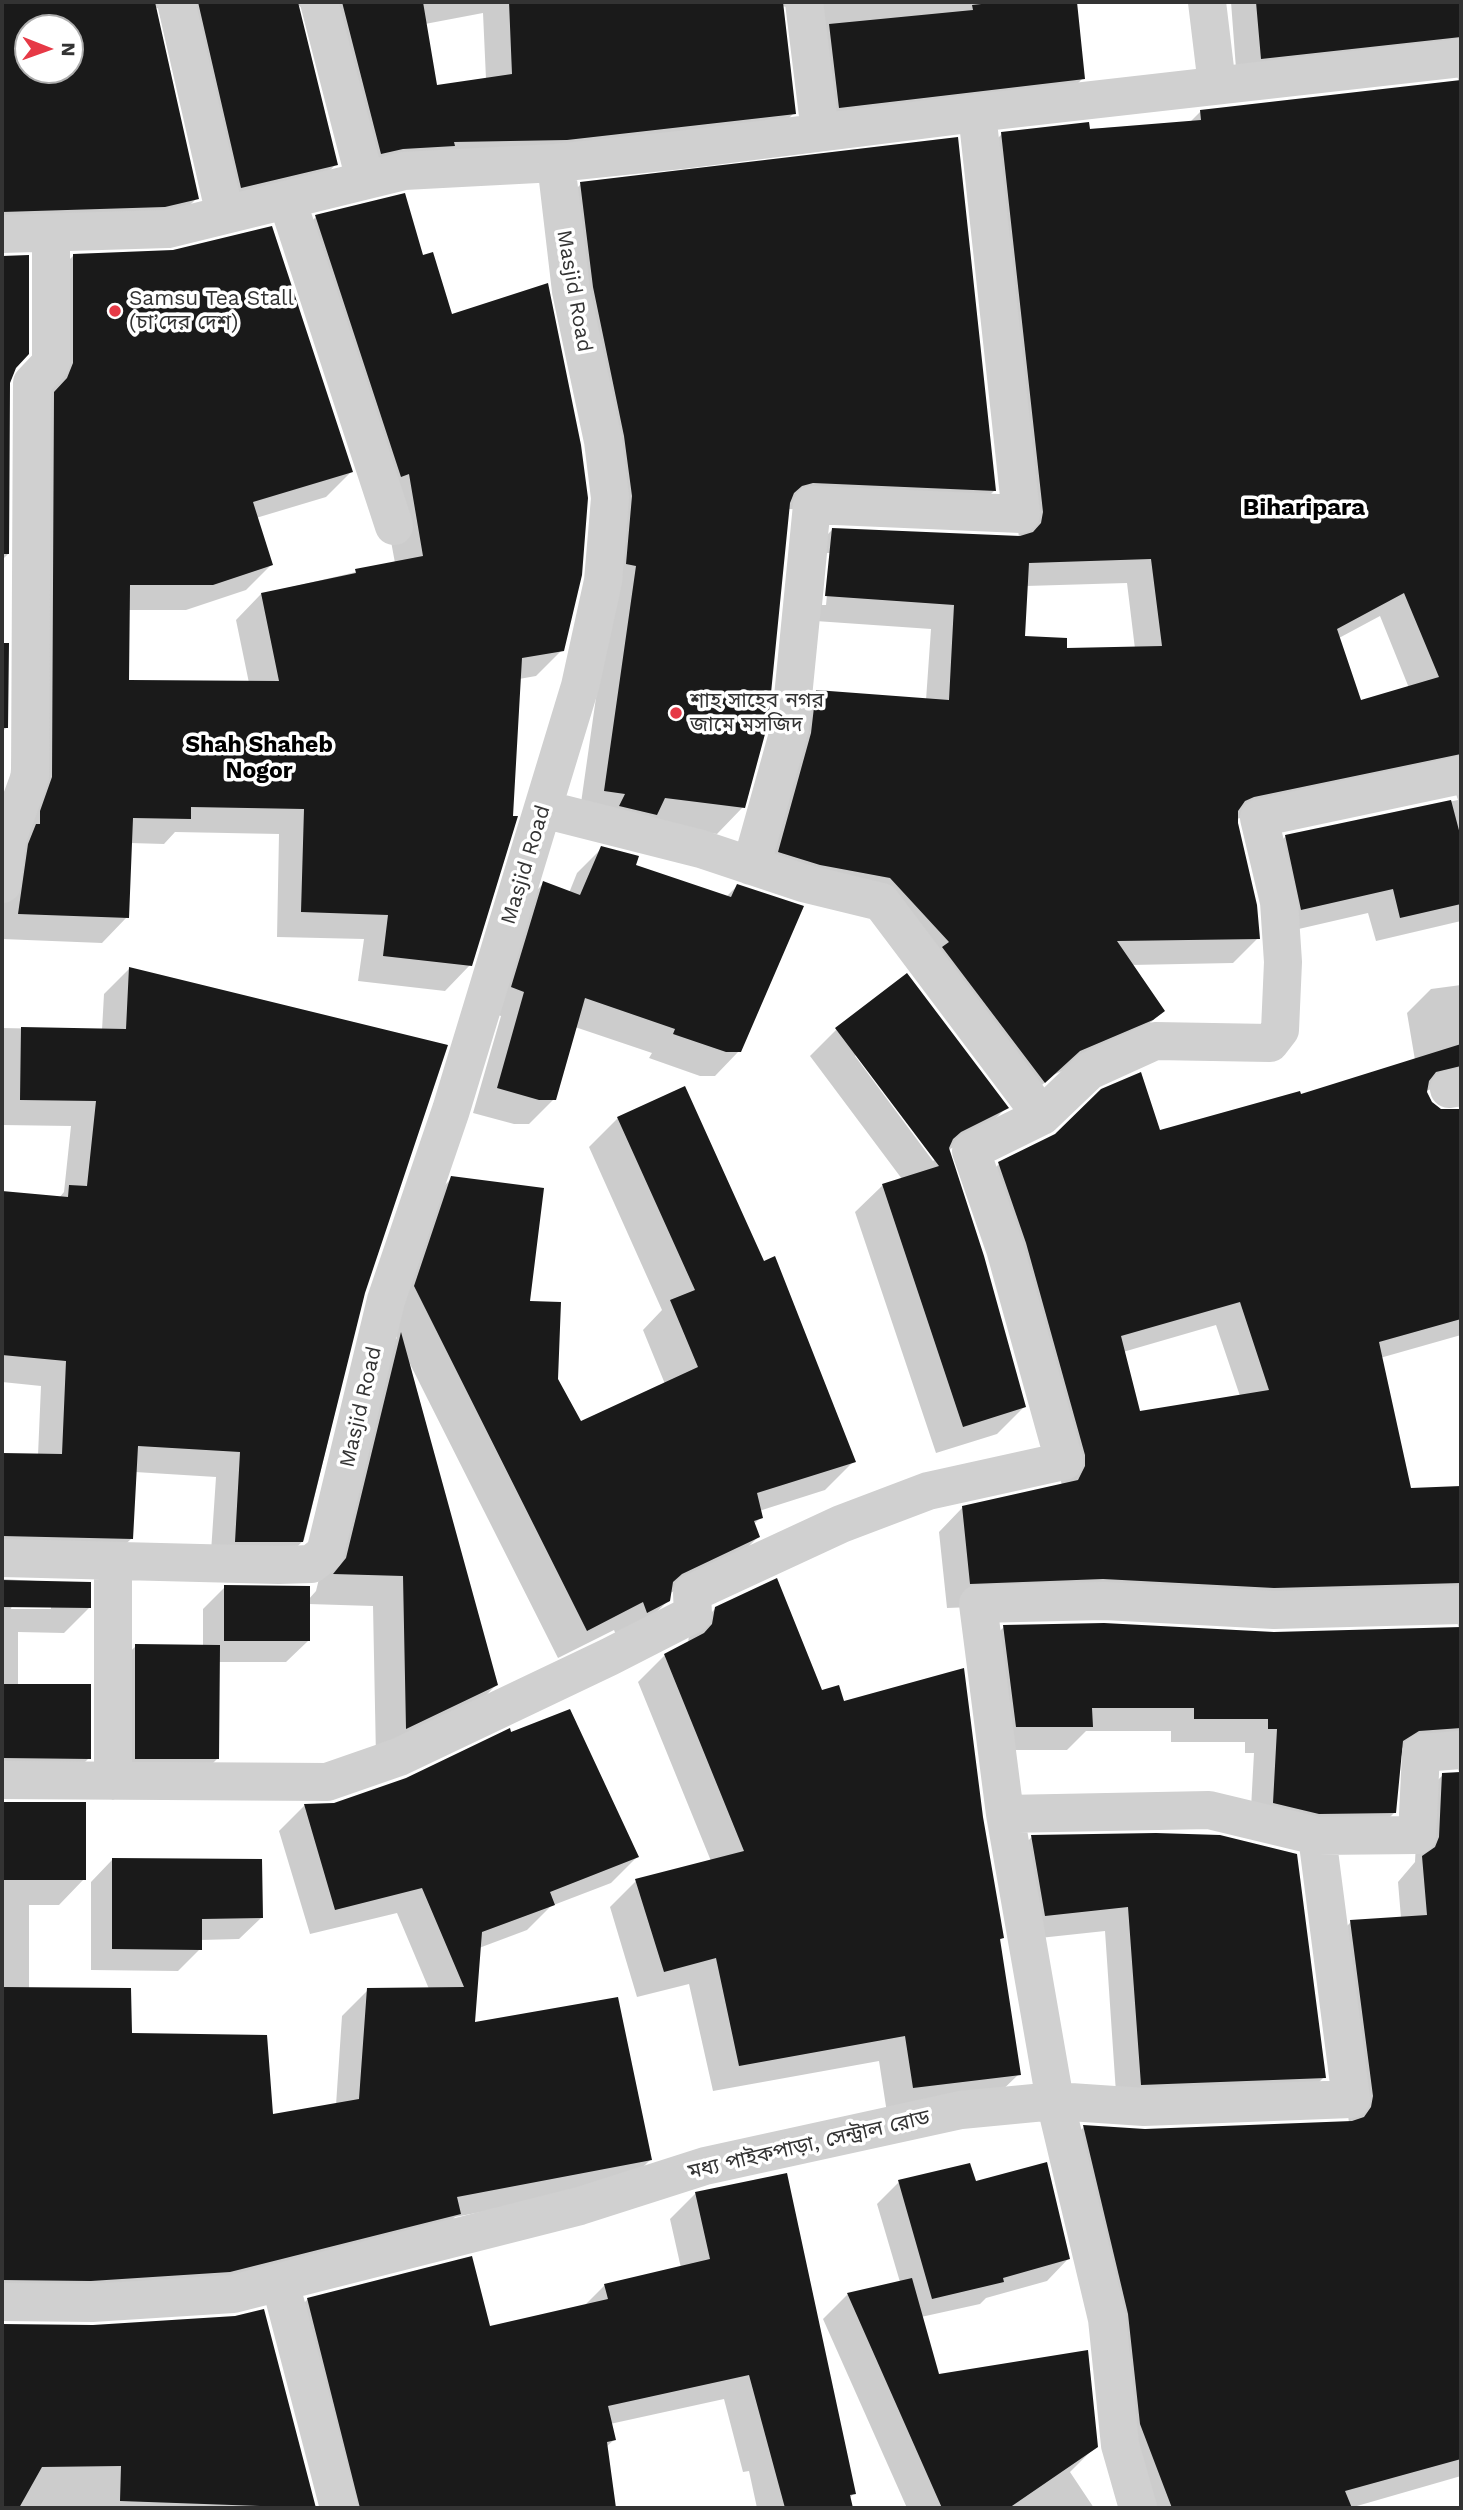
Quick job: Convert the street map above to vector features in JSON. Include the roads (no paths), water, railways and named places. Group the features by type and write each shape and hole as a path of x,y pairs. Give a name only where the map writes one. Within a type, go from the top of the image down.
{"street":[{"path":"176,2 225,215"},
{"path":"319,2 365,180"},
{"path":"804,2 820,132"},
{"path":"1207,2 1217,85"},
{"path":"2,234 168,229 404,171 556,163 1461,58"},
{"path":"751,866 790,727 812,505 1021,514 977,113"},
{"name":"Masjid Road","path":"113,1561 311,1564 325,1553 386,1300 451,1110 580,687 603,580 610,498 603,441 571,291 556,163"},
{"path":"287,200 394,526"},
{"path":"2,884 7,839 30,776 32,383 51,363 51,233"},
{"path":"2,1780 327,1782 399,1757 609,1657 694,1614 692,1593 841,1524 928,1491 1064,1461 1005,1249 971,1151 1042,1116 1089,1071 1155,1041 1270,1043 1280,1030 1283,962 1279,902 1259,818 1461,775"},
{"path":"543,809 701,849 751,866 881,902 1042,1116"},
{"path":"2,1558 113,1561 113,1781"},
{"path":"1138,2508 1120,2445 1107,2319 1055,2101 1005,1814 978,1604 1104,1601 1274,1610 1461,1605"},
{"path":"1005,1814 1209,1810 1317,1836 1417,1835 1421,1753 1461,1750"},
{"name":"মধ্য পাইকপাড়া, সেন্ট্রাল রোড","path":"2,2302 92,2303 233,2294 580,2206 705,2166 961,2110 1055,2101 1144,2107 1351,2099 1317,1836"},
{"path":"280,2282 340,2508"}],"place":[{"name":"Samsu Tea Stall (চা’দের দেশ)","path":"115,311"},
{"name":"শাহ সাহেব নগর জামে মসজিদ","path":"676,713"}],"district":[{"name":"Biharipara","path":"1304,508"},
{"name":"Shah Shaheb Nogor","path":"259,758"}]}
